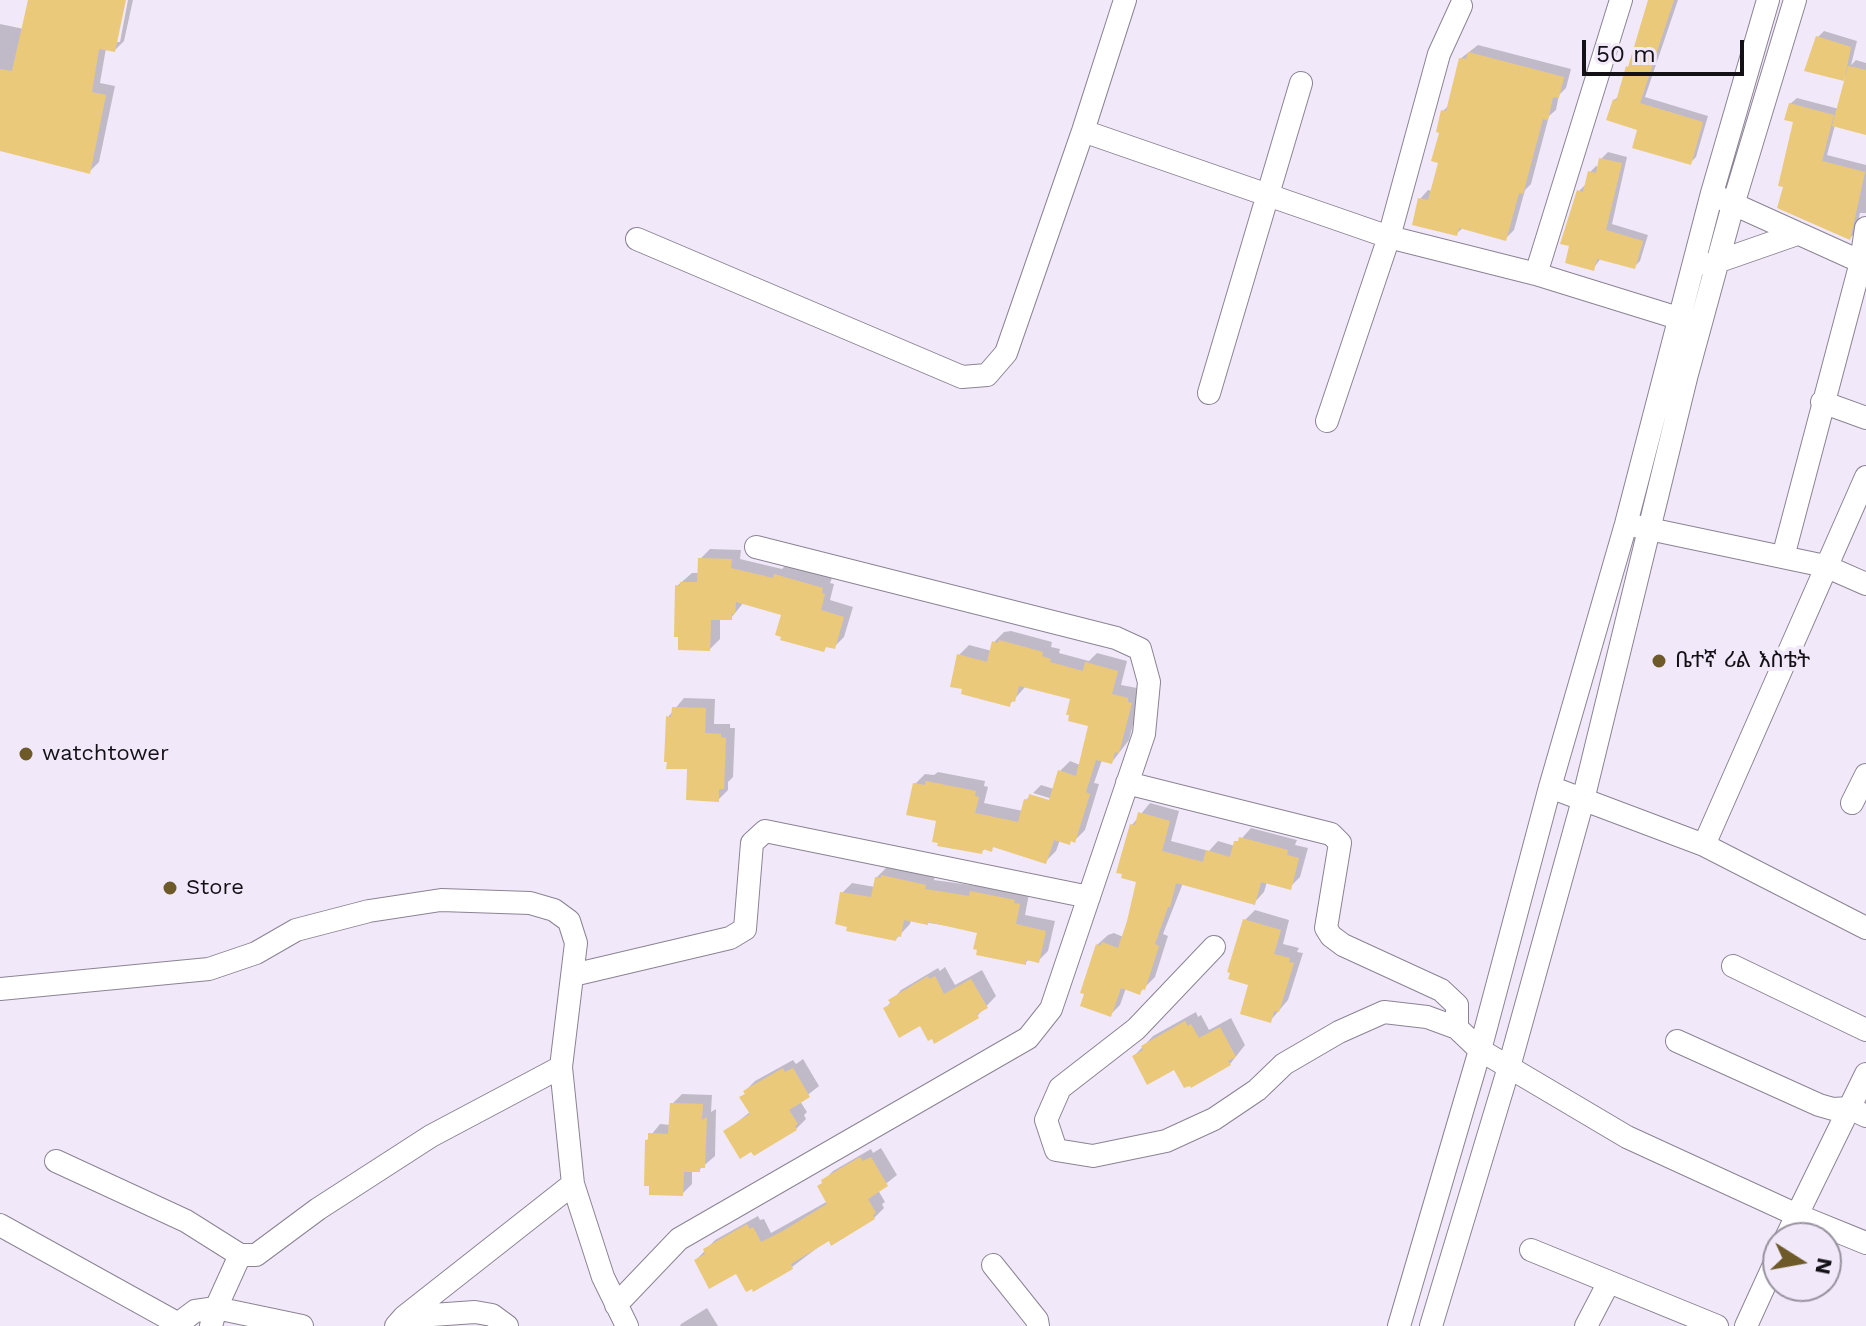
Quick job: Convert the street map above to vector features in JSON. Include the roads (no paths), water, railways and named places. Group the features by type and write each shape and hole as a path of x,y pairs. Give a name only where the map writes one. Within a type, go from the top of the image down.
{"street":[{"path":"637,239 962,377 987,375 1006,353 1125,0"},
{"path":"1536,274 1621,0"},
{"path":"1399,1326 1480,1050 1550,787 1626,524 1691,269 1768,0"},
{"path":"1431,1326 1509,1067 1583,800 1717,263 1795,0"},
{"path":"1327,421 1389,237 1439,54 1461,6"},
{"path":"1209,393 1301,83"},
{"path":"1083,131 1389,237 1536,274 1678,318"},
{"path":"1712,193 1864,263"},
{"path":"1783,557 1822,402 1864,263 1866,228"},
{"path":"1691,269 1717,263 1797,234"},
{"path":"1822,402 1866,418"},
{"path":"1704,845 1866,477"},
{"path":"1626,524 1825,566 1866,584"},
{"path":"616,1305 679,1239 1028,1038 1051,1009 1144,734 1149,682 1140,649 1116,638 756,547"},
{"path":"1852,803 1866,775"},
{"path":"1127,783 1331,834 1340,843 1326,928 1331,936 1343,945 1441,990 1457,1005 1457,1028"},
{"path":"1550,787 1704,845 1866,928"},
{"path":"573,975 730,938 745,929 752,843 765,831 1089,897"},
{"path":"0,989 209,969 256,953 296,930 369,911 441,900 530,903 554,910 569,921 576,943 561,1067 573,1184 603,1277 627,1326"},
{"path":"1214,947 1136,1029 1060,1088 1046,1120 1056,1150 1093,1156 1166,1141 1214,1119 1257,1090 1284,1064 1339,1032 1384,1012 1427,1017 1457,1028 1480,1050 1627,1137 1866,1243"},
{"path":"1733,966 1866,1030"},
{"path":"1677,1041 1819,1105 1858,1112"},
{"path":"56,1161 186,1221 240,1255 256,1255 318,1209 431,1136 561,1067"},
{"path":"1794,1222 1858,1112 1866,1074"},
{"path":"400,1322 573,1184"},
{"path":"0,1225 176,1324 195,1311 214,1317 295,1325"},
{"path":"1531,1250 1717,1326"},
{"path":"214,1317 240,1255"},
{"path":"993,1265 1037,1320 1038,1326"},
{"path":"1586,1326 1609,1282"},
{"path":"1746,1326 1762,1291"},
{"path":"400,1322 475,1312 492,1315 507,1326"}],"place":[{"name":"ቤተኛ ሪል እስቴት","path":"1659,661"},
{"name":"watchtower","path":"26,754"},
{"name":"Store","path":"170,888"}]}
